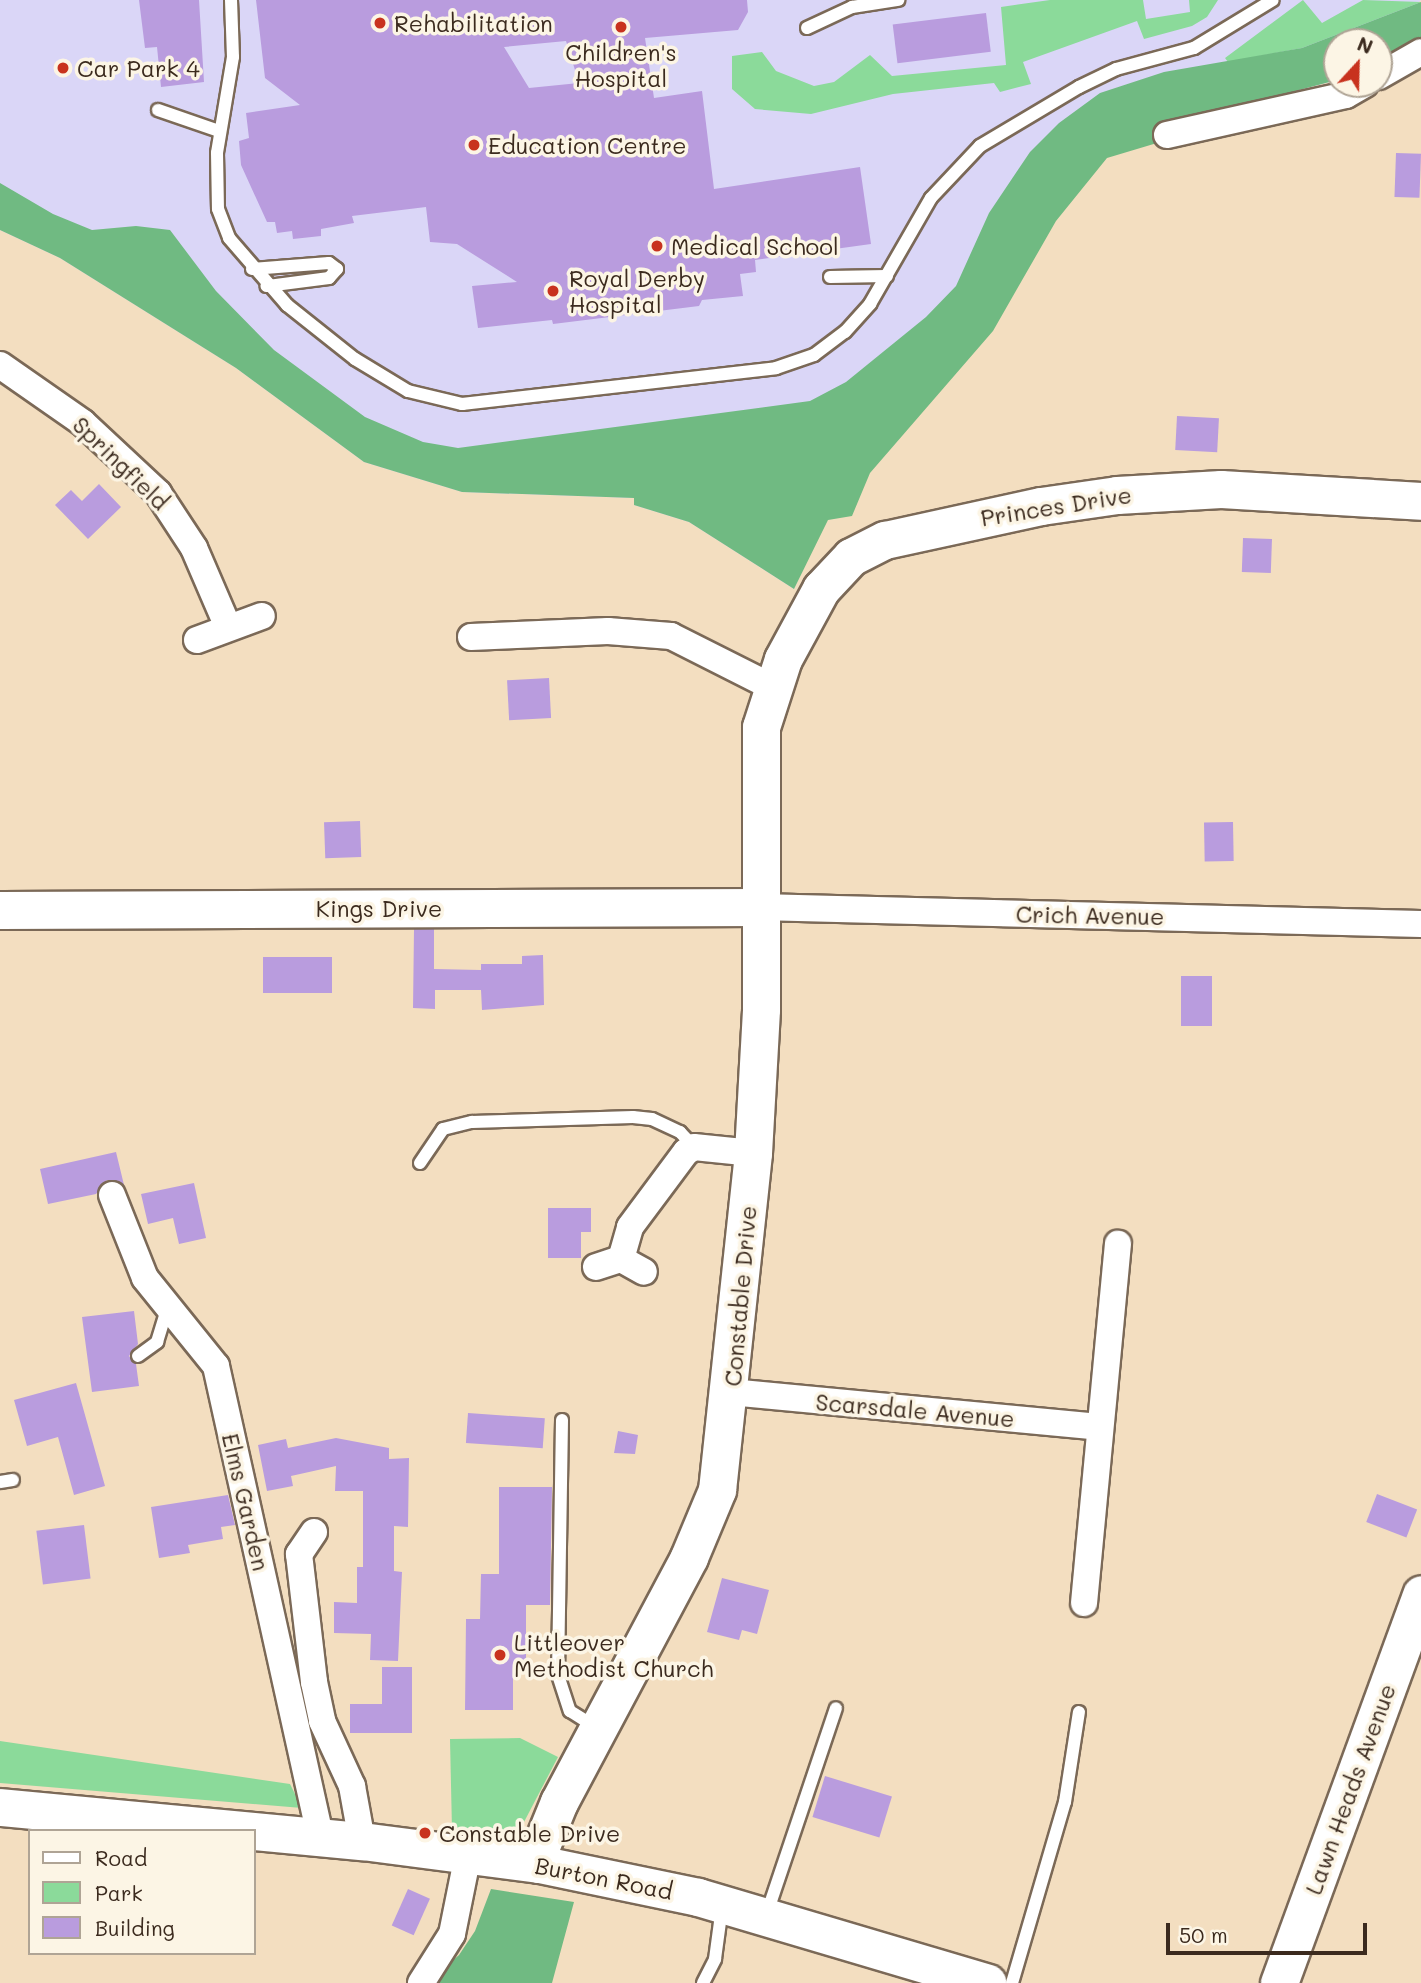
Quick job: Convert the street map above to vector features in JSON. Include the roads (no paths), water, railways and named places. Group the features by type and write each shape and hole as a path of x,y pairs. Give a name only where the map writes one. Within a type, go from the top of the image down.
{"street":[{"path":"1393,68 1421,52"},
{"path":"1167,135 1333,98"},
{"name":"Springfield","path":"0,365 83,423 158,494 194,548 228,627"},
{"name":"Princes Drive","path":"772,687 796,631 830,578 857,554 901,534 1128,494 1268,489 1421,501"},
{"path":"197,640 262,617"},
{"path":"471,637 608,631 671,636 772,687"},
{"name":"Constable Drive","path":"539,1864 541,1846 559,1802 703,1527 717,1490 730,1392 753,1153 761,1009 761,727 772,687"},
{"name":"Kings Drive","path":"0,910 759,907"},
{"name":"Crich Avenue","path":"759,907 1421,924"},
{"path":"644,1272 609,1263 630,1227 694,1147 753,1153"},
{"name":"Elms Garden","path":"112,1195 135,1260 216,1366 320,1837"},
{"path":"1084,1603 1118,1244"},
{"name":"Scarsdale Avenue","path":"730,1392 1099,1427"},
{"path":"314,1532 299,1553 314,1682 322,1721 352,1786 362,1841"},
{"name":"Lawn Heads Avenue","path":"1279,1983 1421,1594"},
{"name":"Burton Road","path":"0,1807 235,1829"},
{"name":"Burton Road","path":"256,1831 362,1841 539,1864 766,1915 922,1972 988,1983"},
{"path":"421,1983 452,1934 468,1855"}],"lane":[{"path":"231,0 233,57 219,131 216,193 222,222 267,286 308,324 393,384 462,404 776,368 814,355 845,332 887,276 936,191 980,146 1079,87 1116,69 1194,48 1267,1"},
{"path":"807,27 852,7 898,0"},
{"path":"158,110 219,131"},
{"path":"253,269 329,263 337,269 329,278 267,286"},
{"path":"830,277 887,276"},
{"path":"420,1163 443,1129 472,1122 633,1116 652,1119 680,1132 694,1147"},
{"path":"138,1356 157,1342 168,1304"},
{"path":"562,1420 558,1675 570,1711 598,1729"},
{"path":"766,1915 835,1708"},
{"path":"1012,1983 1065,1802 1079,1712"},
{"path":"703,1983 715,1959 723,1904"}],"place":[{"name":"Rehabilitation","path":"380,23"},
{"name":"Children's Hospital","path":"621,27"},
{"name":"Car Park 4","path":"63,68"},
{"name":"Education Centre","path":"474,145"},
{"name":"Medical School","path":"657,246"},
{"name":"Royal Derby Hospital","path":"553,291"},
{"name":"Littleover Methodist Church","path":"500,1655"},
{"name":"Constable Drive","path":"425,1833"}]}
